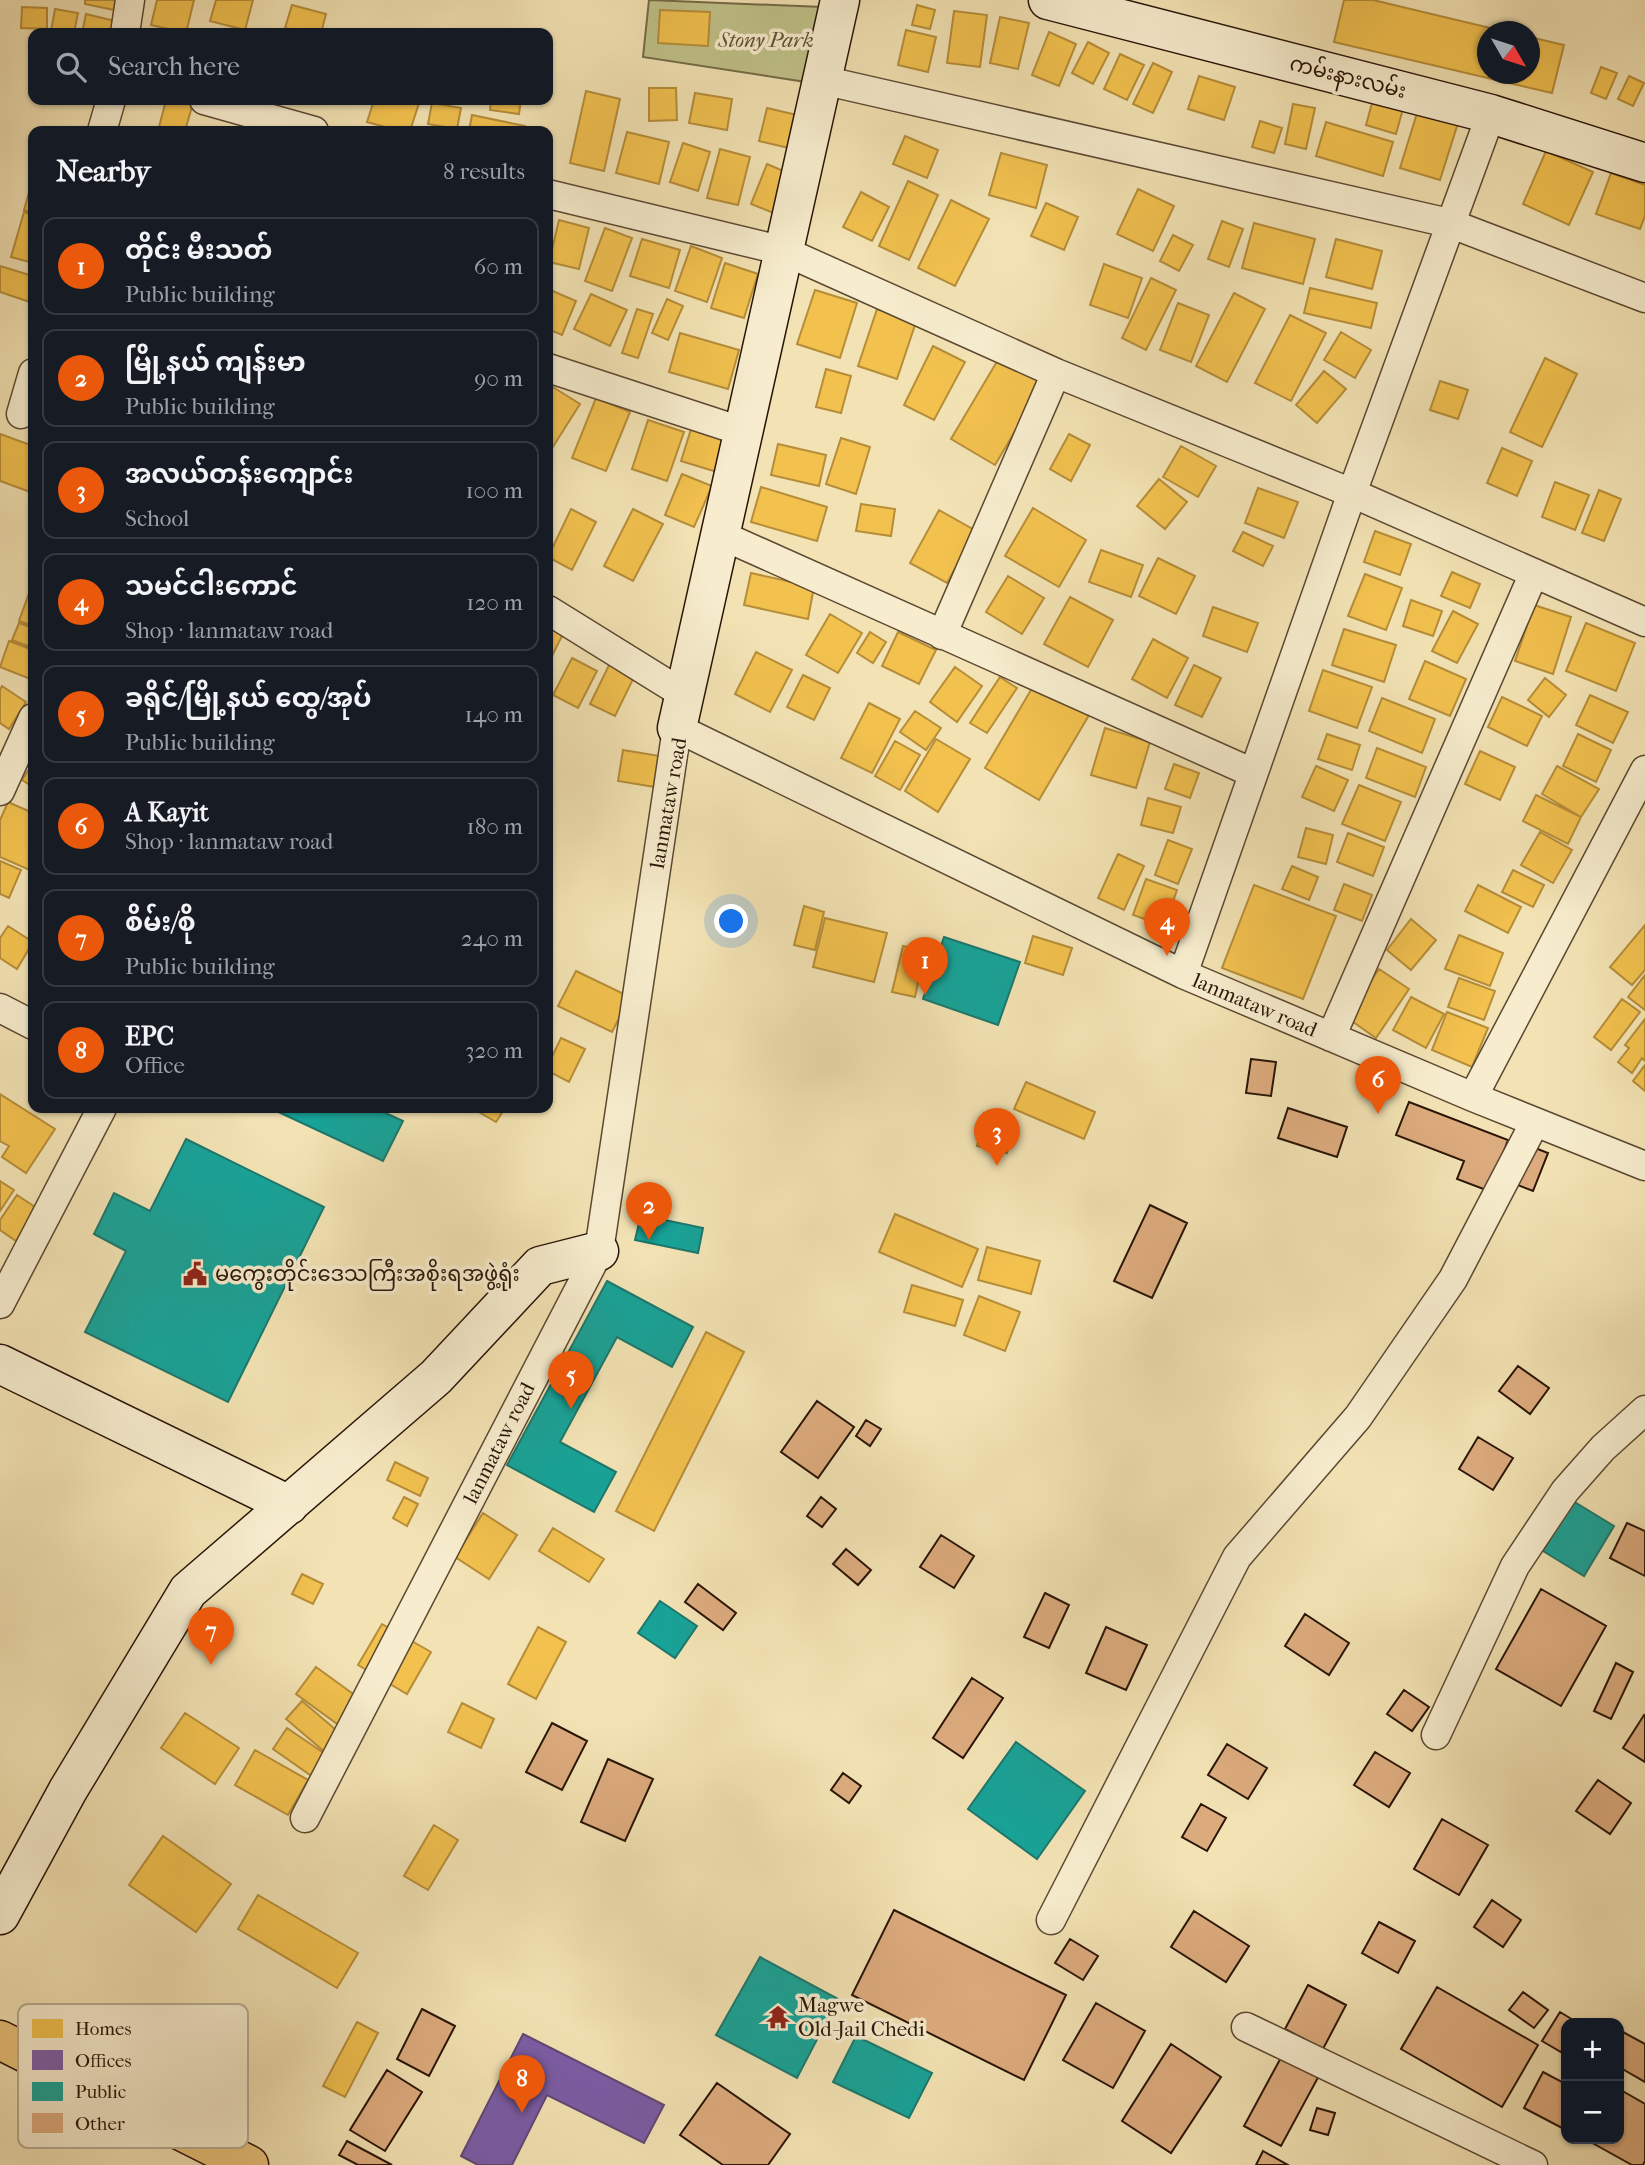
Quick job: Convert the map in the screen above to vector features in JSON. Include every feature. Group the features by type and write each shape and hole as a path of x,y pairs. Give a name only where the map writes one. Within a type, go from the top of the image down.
{"highway":[{"path":"0,2039 18,2048"},
{"path":"215,2148 249,2165"}],"street":[{"path":"126,28 130,0"},
{"path":"553,614 681,712 840,0"},
{"name":"ကမ်းနားလမ်း","path":"1048,0 1491,114 1645,163"},
{"path":"822,80 1449,223 1645,298"},
{"path":"103,126 110,105"},
{"path":"212,105 239,121 276,126"},
{"path":"1183,974 1352,493 1491,114"},
{"path":"553,195 784,251 1056,373 1352,493 1645,622"},
{"path":"553,370 744,432"},
{"path":"942,635 1056,373"},
{"path":"18,413 28,386"},
{"path":"721,535 1253,772"},
{"path":"1331,1037 1534,573"},
{"name":"lanmataw road","path":"304,1818 599,1251 681,712 1183,974 1473,1097 1645,1166"},
{"path":"0,791 28,729"},
{"path":"1473,1097 1645,770"},
{"path":"0,1008 28,1022"},
{"path":"0,1304 99,1113"},
{"path":"1051,1920 1237,1558 1357,1417 1445,1291 1535,1122"},
{"path":"0,1915 68,1790 188,1591 436,1377 540,1266 599,1251"},
{"path":"0,1364 289,1504"},
{"path":"1436,1735 1515,1566 1565,1491 1603,1448 1645,1410"},
{"path":"1246,2026 1533,2165"}],"green space":[{"name":"Stony Park","path":"649,0 823,7 806,82 643,57"}],"building: Homes":[{"path":"85,0 121,0 119,11 85,4"},
{"path":"157,0 194,0 187,28 151,25"},
{"path":"216,0 253,0 246,28 210,21"},
{"path":"1344,0 1373,0 1477,25 1477,75 1334,42"},
{"path":"292,5 326,14 322,28 285,28"},
{"path":"917,5 935,10 930,29 912,25"},
{"path":"22,7 47,8 47,28 21,28"},
{"path":"55,9 78,13 75,28 52,28"},
{"path":"660,10 710,12 708,46 658,43"},
{"path":"954,11 987,15 980,67 947,63"},
{"path":"86,14 115,21 113,28 83,28"},
{"path":"1000,17 1029,23 1018,69 990,63"},
{"path":"906,30 936,37 928,72 898,65"},
{"path":"1049,32 1076,44 1059,86 1032,75"},
{"path":"1540,39 1564,45 1552,93 1514,84 1540,84"},
{"path":"1088,42 1109,53 1093,84 1072,73"},
{"path":"1120,54 1144,65 1127,100 1104,89"},
{"path":"1153,63 1172,72 1153,113 1133,104"},
{"path":"1601,67 1617,73 1606,99 1591,93"},
{"path":"1199,76 1235,87 1224,120 1188,109"},
{"path":"1629,76 1644,83 1633,106 1618,99"},
{"path":"649,88 676,88 677,120 649,121"},
{"path":"586,91 620,99 604,171 570,163"},
{"path":"695,93 732,99 727,130 689,123"},
{"path":"1374,96 1404,105 1396,134 1366,125"},
{"path":"1293,104 1315,108 1306,149 1285,144"},
{"path":"165,105 192,105 186,126 159,126"},
{"path":"372,105 418,105 412,126 382,126 367,122"},
{"path":"432,105 461,108 458,126 428,124"},
{"path":"490,105 520,105 519,114 490,110"},
{"path":"767,108 797,115 789,148 759,141"},
{"path":"1418,110 1458,123 1440,180 1400,168"},
{"path":"472,115 525,126 470,126"},
{"path":"1260,121 1282,128 1274,153 1252,147"},
{"path":"1326,122 1393,142 1383,176 1316,156"},
{"path":"627,132 669,142 659,184 616,173"},
{"path":"905,136 938,150 927,178 893,164"},
{"path":"683,143 710,152 698,191 670,182"},
{"path":"720,149 750,157 738,205 707,198"},
{"path":"1546,151 1593,172 1569,225 1523,204"},
{"path":"1001,153 1047,165 1036,208 989,195"},
{"path":"767,164 793,175 776,214 751,204"},
{"path":"1611,173 1645,185 1645,216 1640,229 1596,214"},
{"path":"908,181 938,195 909,260 879,246"},
{"path":"1138,189 1174,206 1153,251 1117,234"},
{"path":"861,192 889,207 872,241 843,227"},
{"path":"28,196 28,211 24,210"},
{"path":"951,200 989,219 955,286 918,268"},
{"path":"1046,203 1078,217 1064,250 1031,236"},
{"path":"24,212 28,213 28,262 11,257"},
{"path":"559,220 589,228 579,269 553,263 553,245"},
{"path":"1222,221 1243,229 1229,267 1208,259"},
{"path":"1254,223 1315,239 1303,284 1242,268"},
{"path":"605,228 632,238 612,291 585,281"},
{"path":"1173,235 1193,245 1179,271 1160,261"},
{"path":"642,239 680,250 669,288 630,276"},
{"path":"1336,239 1382,251 1372,289 1326,277"},
{"path":"691,246 722,258 707,302 675,291"},
{"path":"725,263 758,274 744,318 711,308"},
{"path":"1104,264 1142,278 1128,318 1090,305"},
{"path":"0,266 28,274 28,301 0,292"},
{"path":"1151,278 1176,290 1146,350 1122,338"},
{"path":"1310,288 1377,303 1371,328 1304,313"},
{"path":"815,290 857,303 840,358 797,344"},
{"path":"553,291 576,301 562,335 553,331"},
{"path":"1234,293 1265,309 1227,382 1196,366"},
{"path":"591,294 627,310 610,346 574,329"},
{"path":"667,299 683,306 668,340 652,333"},
{"path":"1178,303 1209,315 1191,362 1160,350"},
{"path":"637,309 653,314 638,358 622,353"},
{"path":"877,309 916,322 897,379 858,366"},
{"path":"1290,315 1326,333 1291,401 1255,383"},
{"path":"1341,332 1371,350 1355,378 1324,360"},
{"path":"680,333 739,350 728,389 669,372"},
{"path":"933,346 965,362 934,420 904,405"},
{"path":"999,358 1043,384 995,465 951,439"},
{"path":"1545,358 1577,374 1542,447 1510,432"},
{"path":"826,369 851,376 841,413 816,407"},
{"path":"1324,371 1346,389 1317,423 1296,405"},
{"path":"1440,381 1468,390 1458,419 1430,410"},
{"path":"553,387 580,404 553,447"},
{"path":"596,398 630,412 606,471 572,458"},
{"path":"648,420 684,432 667,481 632,469"},
{"path":"692,426 728,437 717,472 681,461"},
{"path":"0,434 28,444 28,491 0,481"},
{"path":"1069,434 1090,445 1071,481 1050,469"},
{"path":"841,438 870,447 856,494 826,484"},
{"path":"778,444 826,455 819,486 771,475"},
{"path":"1181,446 1216,466 1198,497 1163,477"},
{"path":"1502,448 1532,461 1517,496 1487,483"},
{"path":"682,474 712,486 694,527 665,515"},
{"path":"1159,479 1187,502 1165,529 1137,506"},
{"path":"1555,482 1589,495 1575,530 1542,517"},
{"path":"761,487 827,507 817,541 751,522"},
{"path":"1258,488 1298,502 1284,538 1245,523"},
{"path":"1599,490 1621,499 1604,541 1582,533"},
{"path":"861,504 895,509 891,536 856,531"},
{"path":"1033,508 1086,540 1059,587 1005,556"},
{"path":"571,509 596,522 572,570 553,560 553,547"},
{"path":"633,509 663,524 633,581 604,566"},
{"path":"939,510 976,531 947,583 910,563"},
{"path":"1375,531 1411,544 1400,575 1364,562"},
{"path":"1243,532 1273,546 1263,566 1233,551"},
{"path":"1101,550 1143,565 1131,597 1089,582"},
{"path":"1158,558 1195,576 1176,614 1139,596"},
{"path":"1452,572 1480,584 1470,608 1441,596"},
{"path":"751,573 814,587 808,619 744,605"},
{"path":"1365,574 1402,588 1386,630 1348,616"},
{"path":"1008,576 1044,598 1022,634 986,612"},
{"path":"28,596 28,624 19,621"},
{"path":"1070,597 1113,620 1088,667 1044,644"},
{"path":"1411,600 1442,611 1433,636 1403,626"},
{"path":"1534,605 1571,617 1553,674 1515,661"},
{"path":"1213,607 1258,623 1247,652 1203,636"},
{"path":"1453,611 1478,624 1457,663 1432,651"},
{"path":"830,614 862,633 838,673 806,655"},
{"path":"553,616 568,624 553,654"},
{"path":"19,623 28,626 28,646 12,640"},
{"path":"1586,623 1635,643 1616,691 1566,671"},
{"path":"1344,629 1396,645 1384,682 1332,665"},
{"path":"870,632 886,642 873,663 857,653"},
{"path":"898,632 936,650 919,684 882,666"},
{"path":"1153,639 1188,658 1167,698 1132,679"},
{"path":"9,641 28,648 28,678 0,667"},
{"path":"756,652 792,670 770,712 735,694"},
{"path":"572,658 597,671 578,708 553,695"},
{"path":"611,661 636,673 615,716 590,704"},
{"path":"1425,661 1466,679 1450,716 1409,699"},
{"path":"1194,665 1221,678 1202,717 1175,705"},
{"path":"955,667 982,686 957,722 930,702"},
{"path":"1323,670 1372,687 1357,728 1309,711"},
{"path":"803,675 830,688 814,720 787,707"},
{"path":"1000,677 1017,688 987,733 970,723"},
{"path":"1038,678 1092,710 1039,800 985,768"},
{"path":"1545,678 1566,695 1549,717 1528,700"},
{"path":"2,686 26,702 9,729 0,723"},
{"path":"1590,695 1628,712 1613,743 1576,725"},
{"path":"1502,697 1542,716 1527,746 1488,727"},
{"path":"1382,698 1435,719 1422,753 1369,731"},
{"path":"869,703 900,719 872,773 841,758"},
{"path":"915,711 941,728 926,750 900,732"},
{"path":"1105,728 1150,742 1136,788 1091,775"},
{"path":"1327,734 1360,745 1352,770 1318,759"},
{"path":"1578,734 1611,750 1596,782 1563,766"},
{"path":"936,739 970,759 938,812 905,791"},
{"path":"895,741 920,755 900,790 875,776"},
{"path":"1377,748 1426,767 1415,797 1366,778"},
{"path":"623,750 666,757 661,788 618,781"},
{"path":"1480,751 1515,767 1500,800 1465,784"},
{"path":"1174,764 1199,773 1190,798 1165,789"},
{"path":"1316,766 1348,780 1334,811 1302,797"},
{"path":"1557,766 1599,789 1581,817 1542,794"},
{"path":"28,771 28,784 22,780"},
{"path":"1359,785 1401,802 1385,841 1342,824"},
{"path":"1536,795 1581,817 1568,844 1523,821"},
{"path":"1148,798 1181,807 1173,833 1141,825"},
{"path":"8,802 28,811 28,869 0,857 0,820"},
{"path":"1306,828 1333,835 1326,864 1298,857"},
{"path":"1540,832 1572,850 1553,883 1521,865"},
{"path":"1348,833 1384,847 1373,876 1337,862"},
{"path":"1168,840 1192,849 1178,884 1155,875"},
{"path":"1118,854 1144,866 1124,910 1098,898"},
{"path":"0,861 21,870 9,898 0,894"},
{"path":"1292,866 1318,877 1309,900 1282,889"},
{"path":"1513,870 1544,885 1533,907 1502,892"},
{"path":"1146,879 1177,890 1164,926 1133,915"},
{"path":"1344,884 1372,895 1362,921 1334,910"},
{"path":"1254,885 1336,916 1303,999 1222,968"},
{"path":"1478,885 1521,907 1508,933 1465,911"},
{"path":"804,906 824,912 815,950 794,945"},
{"path":"825,918 887,933 874,982 813,967"},
{"path":"1411,919 1436,940 1411,970 1387,950"},
{"path":"1645,925 1645,970 1632,985 1610,967"},
{"path":"8,926 28,939 28,950 17,969 0,958 0,938"},
{"path":"1459,935 1503,953 1490,986 1445,969"},
{"path":"1033,936 1072,948 1063,975 1025,963"},
{"path":"903,946 925,951 915,997 892,992"},
{"path":"1379,969 1409,989 1376,1038 1346,1017"},
{"path":"576,971 630,997 612,1032 558,1006"},
{"path":"1645,975 1645,1010 1628,997"},
{"path":"1459,978 1495,991 1484,1020 1448,1007"},
{"path":"1411,997 1444,1014 1426,1048 1393,1030"},
{"path":"1622,999 1640,1012 1611,1050 1594,1037"},
{"path":"1447,1012 1488,1028 1472,1067 1432,1050"},
{"path":"1645,1019 1645,1061 1642,1058 1632,1073 1618,1062 1629,1048 1625,1045"},
{"path":"561,1038 585,1049 569,1082 553,1074 553,1055"},
{"path":"1645,1065 1645,1091 1633,1081"},
{"path":"1026,1082 1095,1112 1084,1139 1014,1109"},
{"path":"0,1094 55,1129 26,1173 2,1157 9,1146 0,1141"},
{"path":"481,1113 502,1113 496,1122"},
{"path":"984,1113 1014,1119 1007,1153 977,1146"},
{"path":"0,1181 14,1190 0,1211"},
{"path":"17,1195 38,1209 16,1241 0,1230 0,1220"},
{"path":"895,1214 978,1249 962,1287 879,1252"},
{"path":"987,1247 1040,1261 1031,1294 978,1280"},
{"path":"912,1285 963,1300 955,1326 904,1312"},
{"path":"979,1296 1020,1312 1005,1351 964,1335"},
{"path":"706,1332 744,1352 654,1531 616,1511"},
{"path":"395,1462 428,1478 420,1496 387,1480"},
{"path":"404,1497 418,1504 407,1526 393,1518"},
{"path":"483,1513 517,1535 489,1579 455,1557"},
{"path":"553,1528 604,1559 589,1582 539,1551"},
{"path":"302,1574 323,1584 313,1604 292,1594"},
{"path":"382,1624 431,1652 407,1694 358,1665"},
{"path":"538,1627 566,1642 536,1699 508,1684"},
{"path":"316,1667 360,1699 340,1726 296,1694"},
{"path":"302,1701 342,1735 326,1753 286,1719"},
{"path":"462,1703 494,1719 481,1748 448,1732"},
{"path":"185,1713 239,1748 215,1784 161,1748"},
{"path":"287,1728 328,1756 313,1777 273,1749"},
{"path":"255,1750 308,1780 288,1815 235,1785"},
{"path":"434,1825 458,1840 428,1890 404,1876"},
{"path":"163,1836 231,1884 196,1932 129,1885"},
{"path":"258,1895 358,1953 337,1988 238,1929"},
{"path":"357,2022 378,2033 345,2097 323,2086"}],"building: Offices":[{"path":"523,2034 664,2105 644,2143 547,2095 512,2165 478,2165 461,2156"}],"building: Public":[{"path":"944,937 1020,962 998,1025 923,999"},
{"path":"281,1113 386,1113 403,1121 383,1161"},
{"path":"186,1139 324,1207 228,1402 85,1332 126,1251 94,1234 114,1193 150,1211"},
{"path":"641,1215 703,1228 698,1253 635,1240"},
{"path":"607,1281 693,1327 672,1367 617,1337 560,1442 616,1472 594,1512 507,1465"},
{"path":"1573,1501 1614,1526 1584,1576 1543,1551"},
{"path":"660,1601 697,1626 675,1658 638,1633"},
{"path":"1016,1742 1085,1791 1037,1859 968,1809"},
{"name":"Magwe Old-Jail Chedi","path":"760,1957 838,1999 797,2078 716,2035"},
{"path":"856,2036 932,2073 909,2118 833,2082"}],"building: Other":[{"path":"1251,1059 1276,1062 1271,1096 1246,1093"},
{"path":"1409,1102 1508,1140 1486,1190 1457,1179 1464,1161 1396,1135"},
{"path":"1288,1108 1347,1127 1337,1157 1278,1138"},
{"path":"1530,1146 1548,1153 1533,1191 1515,1184"},
{"path":"1150,1205 1187,1223 1152,1298 1114,1281"},
{"path":"1518,1366 1549,1388 1530,1414 1499,1391"},
{"path":"817,1401 854,1427 818,1478 781,1452"},
{"path":"866,1420 881,1429 870,1446 856,1436"},
{"path":"1478,1437 1513,1458 1493,1490 1459,1469"},
{"path":"821,1497 836,1509 822,1527 807,1516"},
{"path":"1627,1523 1645,1531 1645,1576 1610,1558"},
{"path":"941,1535 974,1556 954,1588 920,1567"},
{"path":"846,1549 871,1570 858,1585 833,1564"},
{"path":"698,1584 736,1613 723,1630 685,1602"},
{"path":"1541,1589 1606,1626 1561,1706 1496,1669"},
{"path":"1045,1593 1069,1605 1049,1648 1024,1637"},
{"path":"1305,1614 1349,1643 1329,1675 1285,1646"},
{"path":"1106,1627 1147,1645 1126,1690 1086,1673"},
{"path":"1616,1663 1633,1672 1611,1719 1594,1711"},
{"path":"972,1678 1003,1698 963,1758 933,1738"},
{"path":"1404,1690 1429,1707 1412,1731 1387,1714"},
{"path":"1645,1716 1645,1762 1623,1748"},
{"path":"552,1723 587,1741 562,1790 526,1772"},
{"path":"1227,1744 1267,1768 1248,1799 1208,1775"},
{"path":"1375,1752 1410,1773 1389,1807 1354,1785"},
{"path":"608,1759 653,1779 625,1841 581,1822"},
{"path":"843,1773 861,1786 849,1803 831,1790"},
{"path":"1598,1780 1631,1803 1610,1834 1576,1811"},
{"path":"1201,1804 1226,1818 1207,1851 1182,1837"},
{"path":"1442,1819 1488,1845 1459,1895 1414,1869"},
{"path":"1492,1900 1521,1920 1503,1947 1474,1927"},
{"path":"894,1910 1066,1995 1024,2080 852,1995"},
{"path":"1194,1911 1249,1946 1226,1982 1171,1947"},
{"path":"1379,1922 1415,1941 1398,1973 1362,1953"},
{"path":"1070,1939 1098,1956 1083,1980 1055,1963"},
{"path":"1308,1985 1346,2005 1323,2049 1285,2029"},
{"path":"1437,1987 1538,2045 1502,2107 1401,2049"},
{"path":"1523,1992 1548,2010 1534,2028 1509,2010"},
{"path":"1096,2003 1145,2031 1113,2088 1063,2060"},
{"path":"422,2009 455,2026 429,2076 397,2059"},
{"path":"1560,2012 1570,2018 1561,2018 1561,2052 1542,2041"},
{"path":"1624,2033 1645,2044 1645,2082 1624,2070"},
{"path":"1171,2044 1221,2077 1171,2153 1122,2121"},
{"path":"1284,2052 1321,2072 1281,2146 1244,2126"},
{"path":"387,2070 422,2092 385,2151 350,2130"},
{"path":"1543,2072 1561,2081 1561,2127 1524,2108"},
{"path":"717,2083 790,2134 768,2165 723,2165 680,2135"},
{"path":"1624,2092 1645,2104 1645,2161 1643,2165 1632,2165 1594,2144 1624,2144"},
{"path":"1317,2108 1335,2113 1328,2135 1310,2130"},
{"path":"347,2141 392,2165 358,2165 339,2155"},
{"path":"1263,2151 1288,2165 1256,2165"}],"place":[{"name":"သမင်ငါးကောင်","path":"1167,956"},
{"name":"တိုင်း မီးသတ်","path":"925,995"},
{"name":"A Kayit","path":"1378,1114"},
{"name":"အလယ်တန်းကျောင်း","path":"997,1166"},
{"name":"မြို့နယ် ကျန်းမာ","path":"649,1240"},
{"name":"မကွေးတိုင်းဒေသကြီးအစိုးရအဖွဲ့ရုံး","path":"195,1274"},
{"name":"ခရိုင်/မြို့နယ် ထွေ/အုပ်","path":"571,1409"},
{"name":"စိမ်း/စို","path":"211,1665"},
{"name":"Magwe Old-Jail Chedi","path":"778,2017"},
{"name":"EPC","path":"522,2113"}]}
